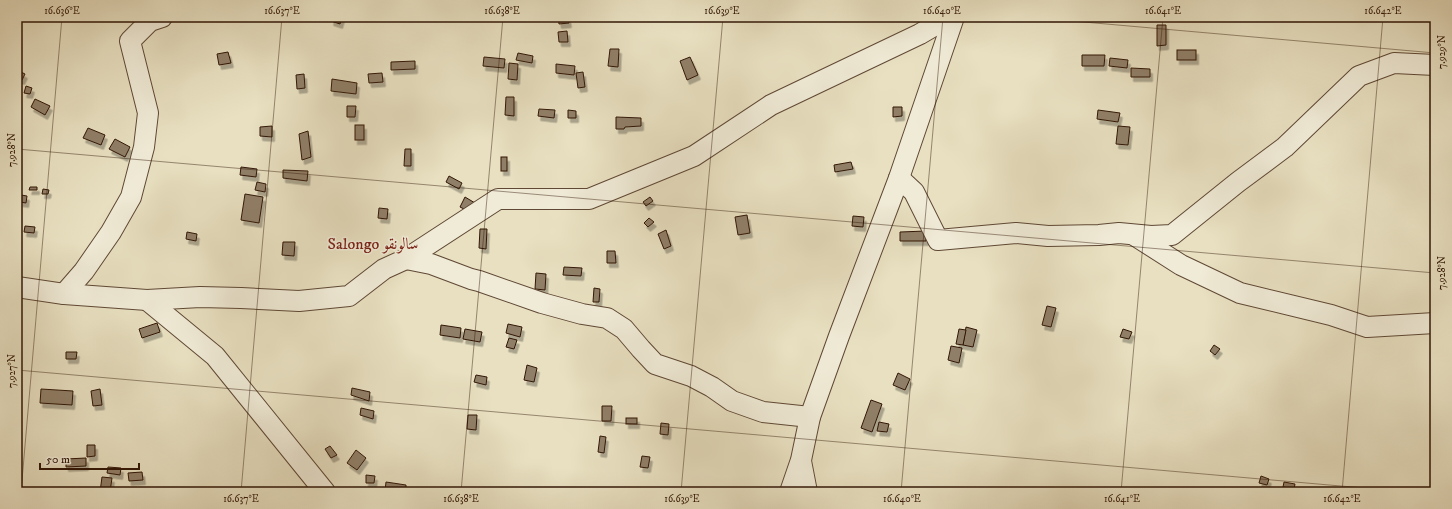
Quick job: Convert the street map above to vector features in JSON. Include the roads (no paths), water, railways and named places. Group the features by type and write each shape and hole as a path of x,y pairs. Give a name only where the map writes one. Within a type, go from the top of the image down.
{"street":[{"path":"64,294 84,270 111,232 131,197 144,147 148,113 130,41 150,22 162,17"},
{"path":"17,287 64,294 147,300 200,297 299,301 349,296 384,269 406,259 498,199 589,199 694,156 771,105 920,34 949,17"},
{"path":"790,492 801,460 810,417 899,178 954,17"},
{"path":"899,178 914,192 938,240 1016,233 1048,236 1119,233 1151,236 1172,235 1284,147 1359,76 1394,64 1435,65"},
{"path":"1134,235 1181,265 1240,293 1331,315 1367,327 1435,323"},
{"path":"406,259 431,264 471,280 479,281 542,303 582,314 607,318 624,329 640,349 655,364 691,376 712,387 732,402 762,412 810,417"},
{"path":"147,300 215,356 325,492"},
{"path":"801,460 807,492"}],"district":[{"name":"Salongo سالونقو","path":"373,243"}]}
